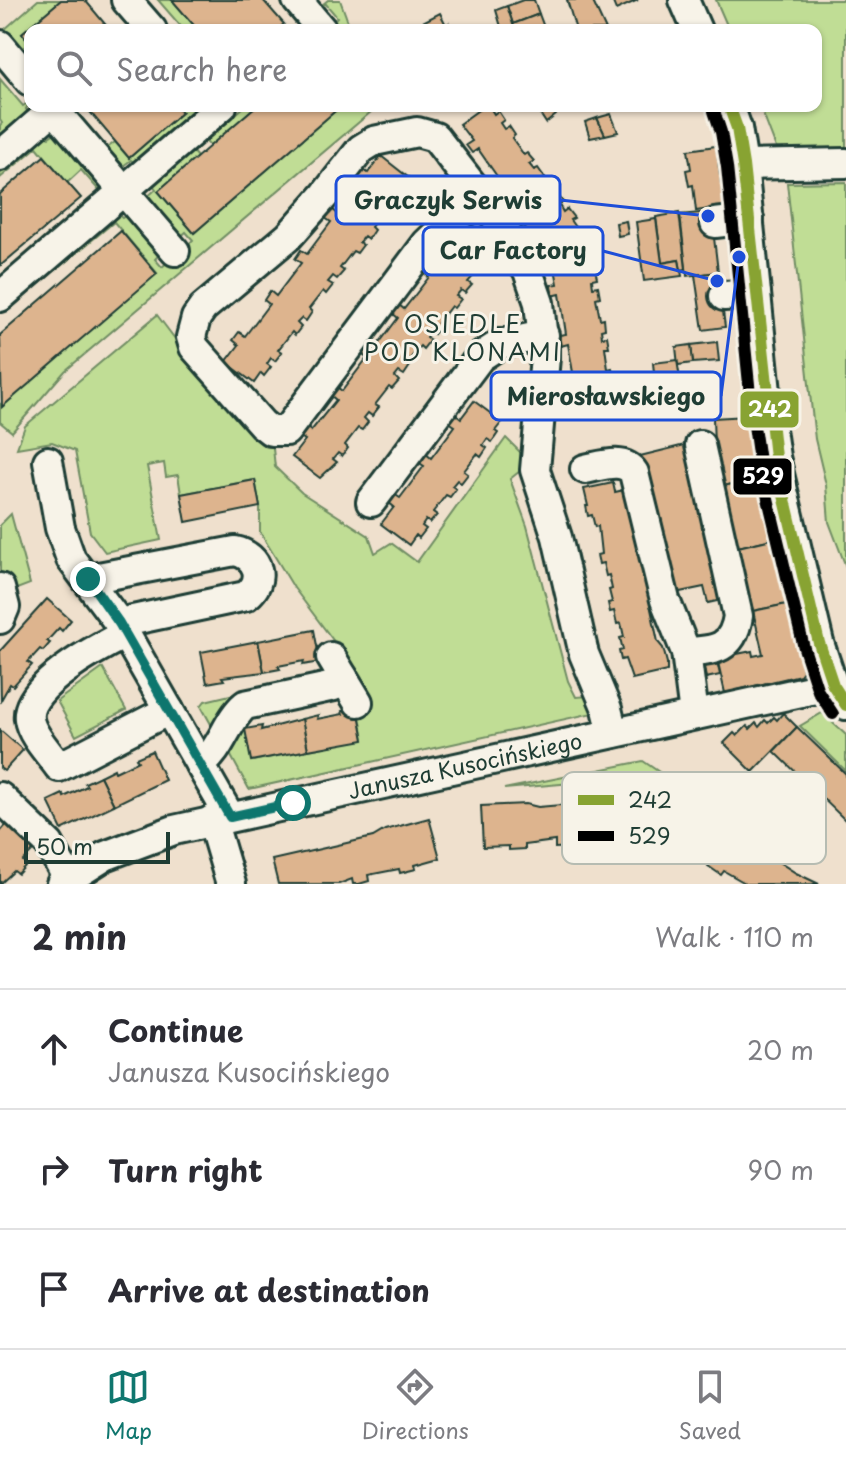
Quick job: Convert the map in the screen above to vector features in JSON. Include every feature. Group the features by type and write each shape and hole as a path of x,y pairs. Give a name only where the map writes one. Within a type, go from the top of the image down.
{"street":[{"path":"126,0 147,24"},
{"path":"297,0 313,24"},
{"path":"684,0 694,24"},
{"path":"0,45 24,74"},
{"path":"0,156 48,112"},
{"path":"56,112 175,251"},
{"path":"0,297 214,112"},
{"path":"731,112 743,165 775,457 819,643 840,695"},
{"path":"483,199 447,224 427,243 286,431 278,433 262,424 202,358 191,337 192,327 203,308 289,236 368,144 403,135 427,133 440,141 483,199 528,271 539,303 544,335 544,377 535,470 557,537 584,654 607,709 613,733"},
{"path":"743,165 846,163"},
{"path":"715,223 749,219"},
{"path":"724,296 756,294"},
{"path":"371,502 480,357 500,344 544,335"},
{"path":"686,652 712,651 721,647 734,633 738,616 700,445"},
{"path":"48,461 64,540 71,559 122,628 200,765 221,818 231,884"},
{"path":"585,469 624,463 634,473 665,600 686,652 694,715"},
{"path":"88,579 235,551 249,557 258,569 256,585 246,596 122,628 40,691 29,711 31,725 59,767 169,710"},
{"path":"0,588 5,607 0,619"},
{"path":"200,765 211,756 245,705 334,686 337,667 358,702"},
{"name":"Janusza Kusocińskiego","path":"65,882 105,856 133,843 221,818 694,715 840,695"},
{"path":"0,797 49,844 65,882"}],"green space":[{"path":"38,0 61,0 33,24 24,24 24,51 5,29"},
{"path":"158,0 172,0 193,24 179,24"},
{"path":"328,0 340,0 349,24 331,24 337,17 326,4 317,9"},
{"path":"716,0 846,0 846,153 778,153 762,112 822,112 822,24 726,24"},
{"path":"0,79 24,105 24,112 29,112 34,118 0,147"},
{"path":"202,112 139,169 131,160 123,166 107,148 115,142 129,158 181,113"},
{"path":"238,112 249,112 210,146 205,141"},
{"path":"334,112 371,112 65,371 12,432 0,422 0,404 2,406 157,273 114,222 38,282 117,214 122,218 126,215 160,254 155,259 162,267 193,240 186,232 179,238 145,199 156,189 153,185 192,151 197,157 158,191 194,233"},
{"path":"42,129 49,137 56,132 108,193 103,195 81,170 67,183 37,147 0,178 0,174 41,140"},
{"path":"846,182 846,567 829,522 826,485 815,439 787,183"},
{"path":"157,315 197,368 272,439 275,467 302,493 369,536 375,553 391,543 417,562 506,438 521,453 525,467 510,479 527,526 568,681 576,697 589,696 596,706 593,713 249,789 225,745 243,716 252,761 364,739 350,663 294,588 260,532 255,480 181,494 178,475 166,477 164,463 147,466 161,540 105,552 90,532 75,451 52,442 17,448 25,426"},
{"path":"11,514 30,584 9,592 0,574 0,525"},
{"path":"103,668 126,710 76,736 57,701"},
{"path":"236,696 217,735 201,706 205,701"},
{"path":"822,713 846,735 846,771 800,726"},
{"path":"643,761 659,772 588,772"},
{"path":"562,777 562,784 504,789"}],"building":[{"path":"61,0 85,0 105,24 33,24"},
{"path":"172,0 263,0 284,24 193,24"},
{"path":"534,0 539,14 513,24 507,6"},
{"path":"567,0 598,0 593,2 603,24 574,24"},
{"path":"612,0 638,0 616,10"},
{"path":"507,6 513,24 500,24 496,10"},
{"path":"440,13 446,24 419,24"},
{"path":"539,14 543,24 513,24"},
{"path":"90,112 182,112 129,158"},
{"path":"249,112 334,112 194,233 158,191"},
{"path":"476,112 499,112 504,120 500,123 504,129 509,126 515,135 512,138 524,155 527,153 534,161 529,164 534,170 538,168 553,197 557,194 563,202 559,205 563,212 567,209 574,218 570,220 577,230 549,250 537,233 530,237 524,228 531,224 507,191 501,195 495,187 501,182 478,149 472,153 466,145 472,141 459,124"},
{"path":"539,112 555,112 556,115 546,123"},
{"path":"611,114 618,132 605,135 597,118"},
{"path":"597,118 605,135 590,138 585,122"},
{"path":"716,146 724,207 696,211 693,185 689,186 686,170 691,169 688,150"},
{"path":"44,156 81,198 0,266 0,194"},
{"path":"381,156 409,178 402,187 405,189 399,198 394,195 390,201 394,204 387,213 384,210 371,227 374,230 368,239 364,236 359,242 363,245 357,253 353,251 340,268 344,271 337,279 333,276 328,282 333,285 326,294 323,291 309,309 312,312 306,321 302,318 297,323 301,327 295,335 292,332 278,350 282,352 275,361 271,358 267,364 271,367 264,376 261,373 254,383 226,362 239,345 233,340 239,332 245,336 269,304 264,300 270,291 276,296 301,263 295,259 301,250 307,254 331,222 325,218 332,209 338,214 362,182 356,177 362,169 368,173"},
{"path":"711,212 718,272 687,276 680,215"},
{"path":"679,213 686,269 681,270 679,260 662,263 656,217"},
{"path":"656,219 662,263 679,260 682,276 644,281 636,222"},
{"path":"626,221 628,234 618,236 616,223"},
{"path":"121,231 157,274 2,407 0,335"},
{"path":"448,252 476,273 468,282 472,285 465,293 461,290 456,296 461,299 454,308 451,306 434,334 430,331 426,337 430,340 423,349 420,346 407,363 410,366 404,375 399,372 395,377 399,381 392,389 389,387 375,405 379,407 372,416 368,413 364,418 368,422 362,430 358,428 345,445 348,448 342,456 338,453 333,459 337,462 320,478 292,457 305,440 299,436 306,427 311,431 336,400 330,395 336,386 342,391 367,358 361,354 368,345 374,350 398,318 392,313 399,305 404,309 429,277 423,272 429,264 435,269"},
{"path":"589,257 597,278 592,279 593,287 598,286 600,297 596,298 600,319 604,318 602,337 607,336 609,347 605,347 608,369 612,368 614,379 609,379 610,387 615,386 617,397 613,398 616,409 581,416 577,395 570,396 568,385 575,384 568,344 561,346 559,335 566,334 560,294 552,296 551,285 558,284 554,263"},
{"path":"718,272 725,327 703,330 695,275"},
{"path":"717,342 719,361 693,363 691,345"},
{"path":"691,345 693,363 678,365 676,347"},
{"path":"677,360 686,416 659,419 653,363"},
{"path":"474,401 502,422 495,431 498,433 492,442 487,439 483,445 487,448 481,457 477,454 464,471 468,474 461,483 457,480 452,486 456,489 450,497 446,495 433,512 437,515 430,523 426,520 422,526 426,529 419,538 416,535 409,545 381,524 394,507 388,502 394,494 400,498 424,466 418,462 425,453 431,458 455,426 449,422 455,413 461,418"},
{"path":"747,416 757,478 724,486 714,446 713,418"},
{"path":"689,444 726,599 708,603 704,587 670,594 636,457"},
{"path":"757,478 772,539 738,547 732,523 728,524 725,510 729,509 724,486"},
{"path":"255,480 260,507 186,522 181,494"},
{"path":"613,483 615,492 624,490 631,513 636,546 651,596 658,642 667,663 667,671 632,679 625,659 621,660 619,651 623,650 620,638 624,637 621,623 617,624 614,611 610,612 608,603 612,602 609,590 612,589 603,563 599,564 598,526 595,527 592,515 588,516 584,489"},
{"path":"772,539 787,604 753,611 740,573 744,573 738,547"},
{"path":"47,599 71,620 62,631 59,628 47,641 50,643 43,651 40,649 28,662 32,665 13,686 10,684 1,700 0,651"},
{"path":"787,604 803,671 800,675 725,693 717,658 752,651 753,656 763,654 753,611"},
{"path":"314,630 320,662 303,665 304,661 264,672 258,641"},
{"path":"258,641 264,672 222,677 224,680 207,683 201,652"},
{"path":"717,661 720,675 706,678 703,663"},
{"path":"358,708 364,740 308,750 302,719 343,714 342,711"},
{"path":"783,713 797,727 753,772 724,743 747,726 750,729 756,723 759,727 765,720 768,723 774,717 777,720"},
{"path":"302,719 308,750 251,761 245,729 262,726 261,730"},
{"path":"797,727 846,774 846,821 826,802 826,772 796,772 774,751"},
{"path":"0,730 23,750 4,771 0,768"},
{"path":"152,751 165,780 114,805 100,776 138,761 136,758"},
{"path":"100,776 114,805 62,830 48,801 87,786 85,783"},
{"path":"526,804 538,807 562,805 562,848 555,848 555,841 525,845 525,849 483,847 481,806"},
{"path":"429,818 440,858 415,865 416,869 368,875 369,881 359,884 353,884 352,879 339,884 278,884 272,860 373,837 385,830"},
{"path":"7,824 13,824 33,843 34,850 23,861 26,865 18,874 14,871 0,884 0,832"},
{"path":"782,864 819,884 747,884 724,871 721,875 708,866"}],"transit line":[{"name":"529","path":"714,112 727,167 759,461 804,648 818,691 833,714"},
{"name":"242","path":"731,112 743,165 775,457 819,643 833,685 846,705"}],"place":[{"name":"Graczyk Serwis","path":"708,216"},
{"name":"Mierosławskiego","path":"739,257"},
{"name":"Car Factory","path":"717,281"}],"district":[{"name":"OSIEDLE POD KLONAMI","path":"463,339"}],"route":[{"path":"88,579 119,623 230,817 293,803"}]}
